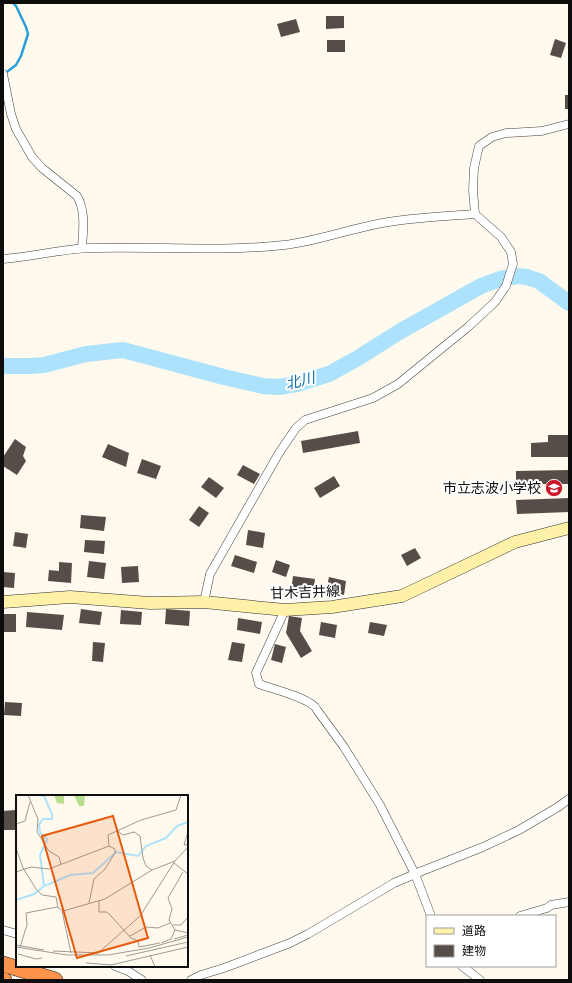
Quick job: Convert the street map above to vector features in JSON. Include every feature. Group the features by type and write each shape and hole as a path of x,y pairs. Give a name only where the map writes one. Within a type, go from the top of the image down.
{"highway":[{"path":"3,964 55,980"}],"main road":[{"name":"甘木吉井線","path":"3,602 70,597 150,603 204,602 285,610 332,608 402,596 515,542 569,528"}],"street":[{"path":"3,74 11,114 16,129 32,157 42,168 77,196 80,201 83,218 82,248"},
{"path":"204,602 210,574 279,453 296,428 305,420 373,398 398,384 468,327 495,302 506,286 512,264 511,252 501,237 475,214 473,190 474,168 479,146 492,137 506,133 542,131 569,124"},
{"path":"3,259 82,248 232,248 284,245 318,239 364,227 404,219 475,214"},
{"path":"285,610 256,673 259,684 306,700 316,706 317,710 344,747 380,805 415,874 431,915"},
{"path":"191,980 290,943 394,883 483,848 519,830 558,807 569,798"},
{"path":"523,915 547,908 551,905 569,902"},
{"path":"3,930 16,934"},
{"path":"118,967 128,971 142,980"},
{"path":"463,967 480,980"}],"building":[{"path":"326,16 344,16 344,28 326,29"},
{"path":"296,19 300,32 281,37 277,24"},
{"path":"555,39 566,43 561,58 550,55"},
{"path":"327,40 345,40 345,52 327,52"},
{"path":"565,95 569,95 569,109 565,109"},
{"path":"358,431 360,443 303,453 301,441"},
{"path":"548,435 569,435 569,457 531,457 531,443 548,442"},
{"path":"15,439 26,447 23,456 26,461 17,475 3,466 3,457"},
{"path":"108,444 129,453 126,467 102,457"},
{"path":"142,459 161,466 156,479 137,473"},
{"path":"243,465 260,474 254,484 237,475"},
{"path":"569,470 569,484 516,484 516,471"},
{"path":"334,476 340,486 320,498 314,488"},
{"path":"209,477 224,488 216,498 201,487"},
{"path":"569,498 569,512 517,514 516,500"},
{"path":"199,506 209,513 199,527 189,520"},
{"path":"81,515 106,517 104,531 80,528"},
{"path":"248,530 265,533 263,548 246,545"},
{"path":"15,532 28,534 26,548 13,546"},
{"path":"85,540 105,541 104,554 84,552"},
{"path":"415,548 421,558 407,566 401,555"},
{"path":"235,555 257,562 254,573 231,566"},
{"path":"276,560 290,565 286,577 272,572"},
{"path":"89,561 106,563 104,579 87,577"},
{"path":"59,562 72,563 71,583 48,581 49,570 59,571"},
{"path":"138,566 139,582 122,583 121,567"},
{"path":"3,572 15,573 14,588 3,587"},
{"path":"293,576 315,579 313,595 291,592"},
{"path":"329,577 346,581 344,595 326,591"},
{"path":"81,609 102,612 100,625 79,623"},
{"path":"166,609 190,611 189,626 165,624"},
{"path":"121,610 142,612 141,625 120,624"},
{"path":"27,612 64,615 62,630 26,627"},
{"path":"3,614 16,614 16,632 3,632"},
{"path":"289,616 302,618 300,631 312,651 301,658 286,633"},
{"path":"238,618 262,622 260,634 237,630"},
{"path":"321,622 337,625 335,638 319,635"},
{"path":"370,622 387,625 384,636 368,633"},
{"path":"93,642 105,643 103,662 92,661"},
{"path":"232,642 245,644 242,662 228,660"},
{"path":"275,644 286,647 282,663 271,660"},
{"path":"5,702 22,703 21,716 4,715"},
{"path":"15,810 15,830 3,830 3,811"}],"waterway":[{"path":"4,74 16,65 21,56 28,34 16,6 13,3"},
{"name":"北川","path":"3,366 44,365 86,354 123,350 224,377 263,386 279,387 297,384 329,374 358,358 399,332 481,286 500,279 518,276 539,281 569,303"}],"place":[{"name":"市立志波小学校","path":"554,488"}]}
